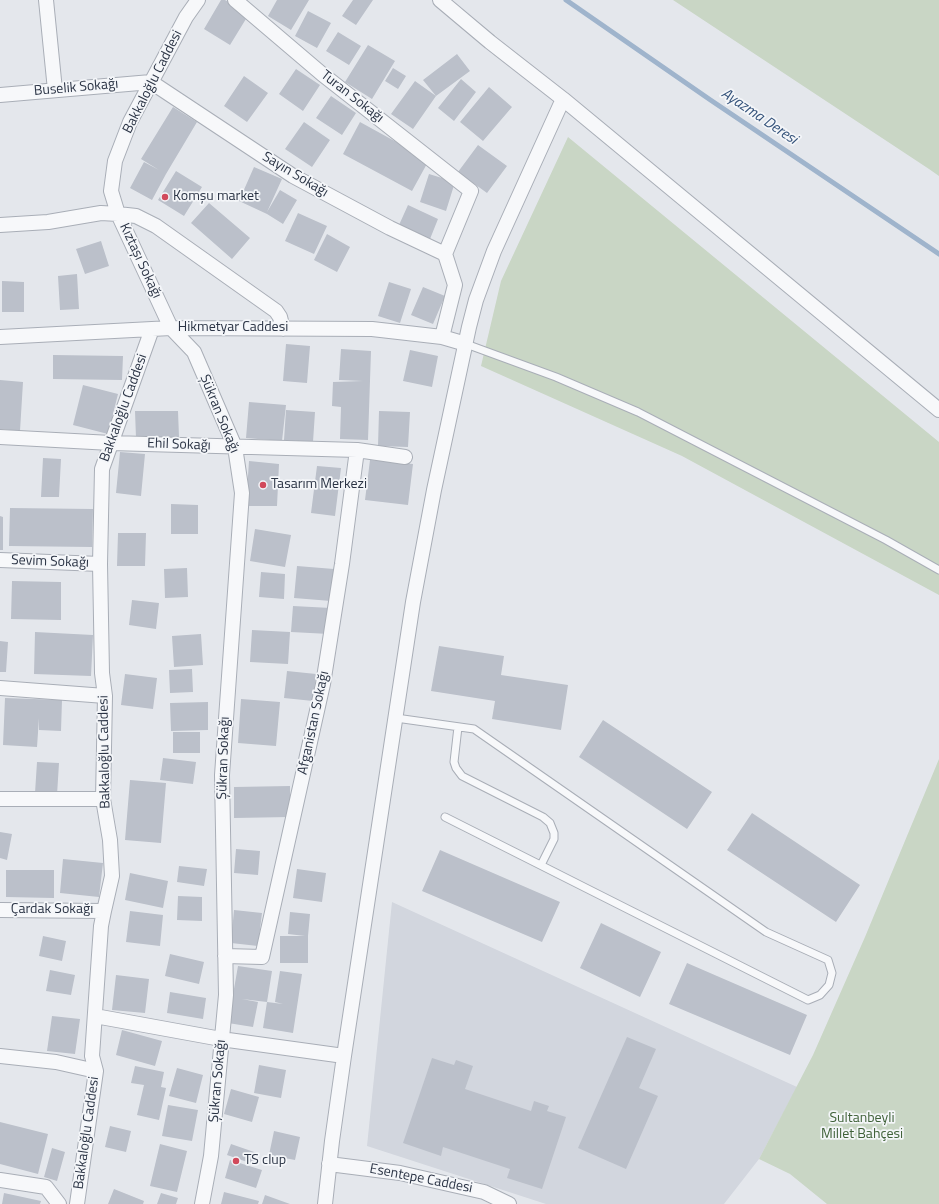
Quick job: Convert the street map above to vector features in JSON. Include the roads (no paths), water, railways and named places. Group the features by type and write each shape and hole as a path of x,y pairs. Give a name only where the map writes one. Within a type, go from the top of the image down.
{"street":[{"path":"46,0 55,90"},
{"name":"Bakkaloğlu Caddesi","path":"118,214 111,190 115,161 130,122 186,17 198,0"},
{"name":"Turan Sokağı","path":"235,0 322,74 471,191 445,254"},
{"path":"440,0 490,42 563,99 939,410"},
{"name":"Buselik Sokağı","path":"0,95 152,82"},
{"name":"Sayın Sokağı","path":"152,82 293,176 390,228 445,254"},
{"path":"325,1204 344,1056 413,602 434,490 476,300 494,251 563,99"},
{"name":"Kıztaşı Sokağı","path":"0,225 48,222 101,213 118,214 171,328"},
{"path":"118,214 136,216 156,226 276,311 280,317 283,329"},
{"path":"442,337 455,285 445,254"},
{"name":"Hikmetyar Caddesi","path":"0,337 171,328 372,329 442,337 466,344"},
{"name":"Şükran Sokağı","path":"171,328 194,352 235,447 242,493 222,775 226,995 211,1156 202,1204"},
{"name":"Bakkaloğlu Caddesi","path":"77,1204 96,1071 92,1056 95,1016 104,911 112,876 110,840 103,800 105,696 102,673 100,564 102,469 152,329"},
{"name":"Ehil Sokağı","path":"0,437 111,443 357,450 405,457"},
{"name":"Afganistan Sokağı","path":"225,956 262,957 323,684 342,564 357,450"},
{"name":"Sevim Sokağı","path":"0,560 100,564"},
{"path":"0,688 105,696"},
{"path":"0,800 103,800"},
{"name":"Çardak Sokağı","path":"0,910 104,911"},
{"path":"95,1016 221,1039 344,1056"},
{"path":"0,1056 56,1062 96,1071"},
{"name":"Esentepe Caddesi","path":"329,1164 416,1176 484,1192 509,1204"},
{"path":"0,1180 46,1187 59,1204"}],"lane":[{"path":"466,344 556,377 638,412 872,533 939,570"},
{"path":"396,718 474,729 766,932 828,960 832,973 829,985 820,995 808,1000 444,817"},
{"path":"458,727 454,762 462,776 543,817 550,823 554,833 554,839 541,865"}],"waterway":[{"name":"Ayazma Deresi","path":"566,0 709,99 939,254"}],"place":[{"name":"Komşu market","path":"165,197"},
{"name":"Tasarım Merkezi","path":"263,485"},
{"name":"TS clup","path":"236,1161"}],"park label":[{"name":"Sultanbeyli Millet Bahçesi","path":"862,1128"}]}
